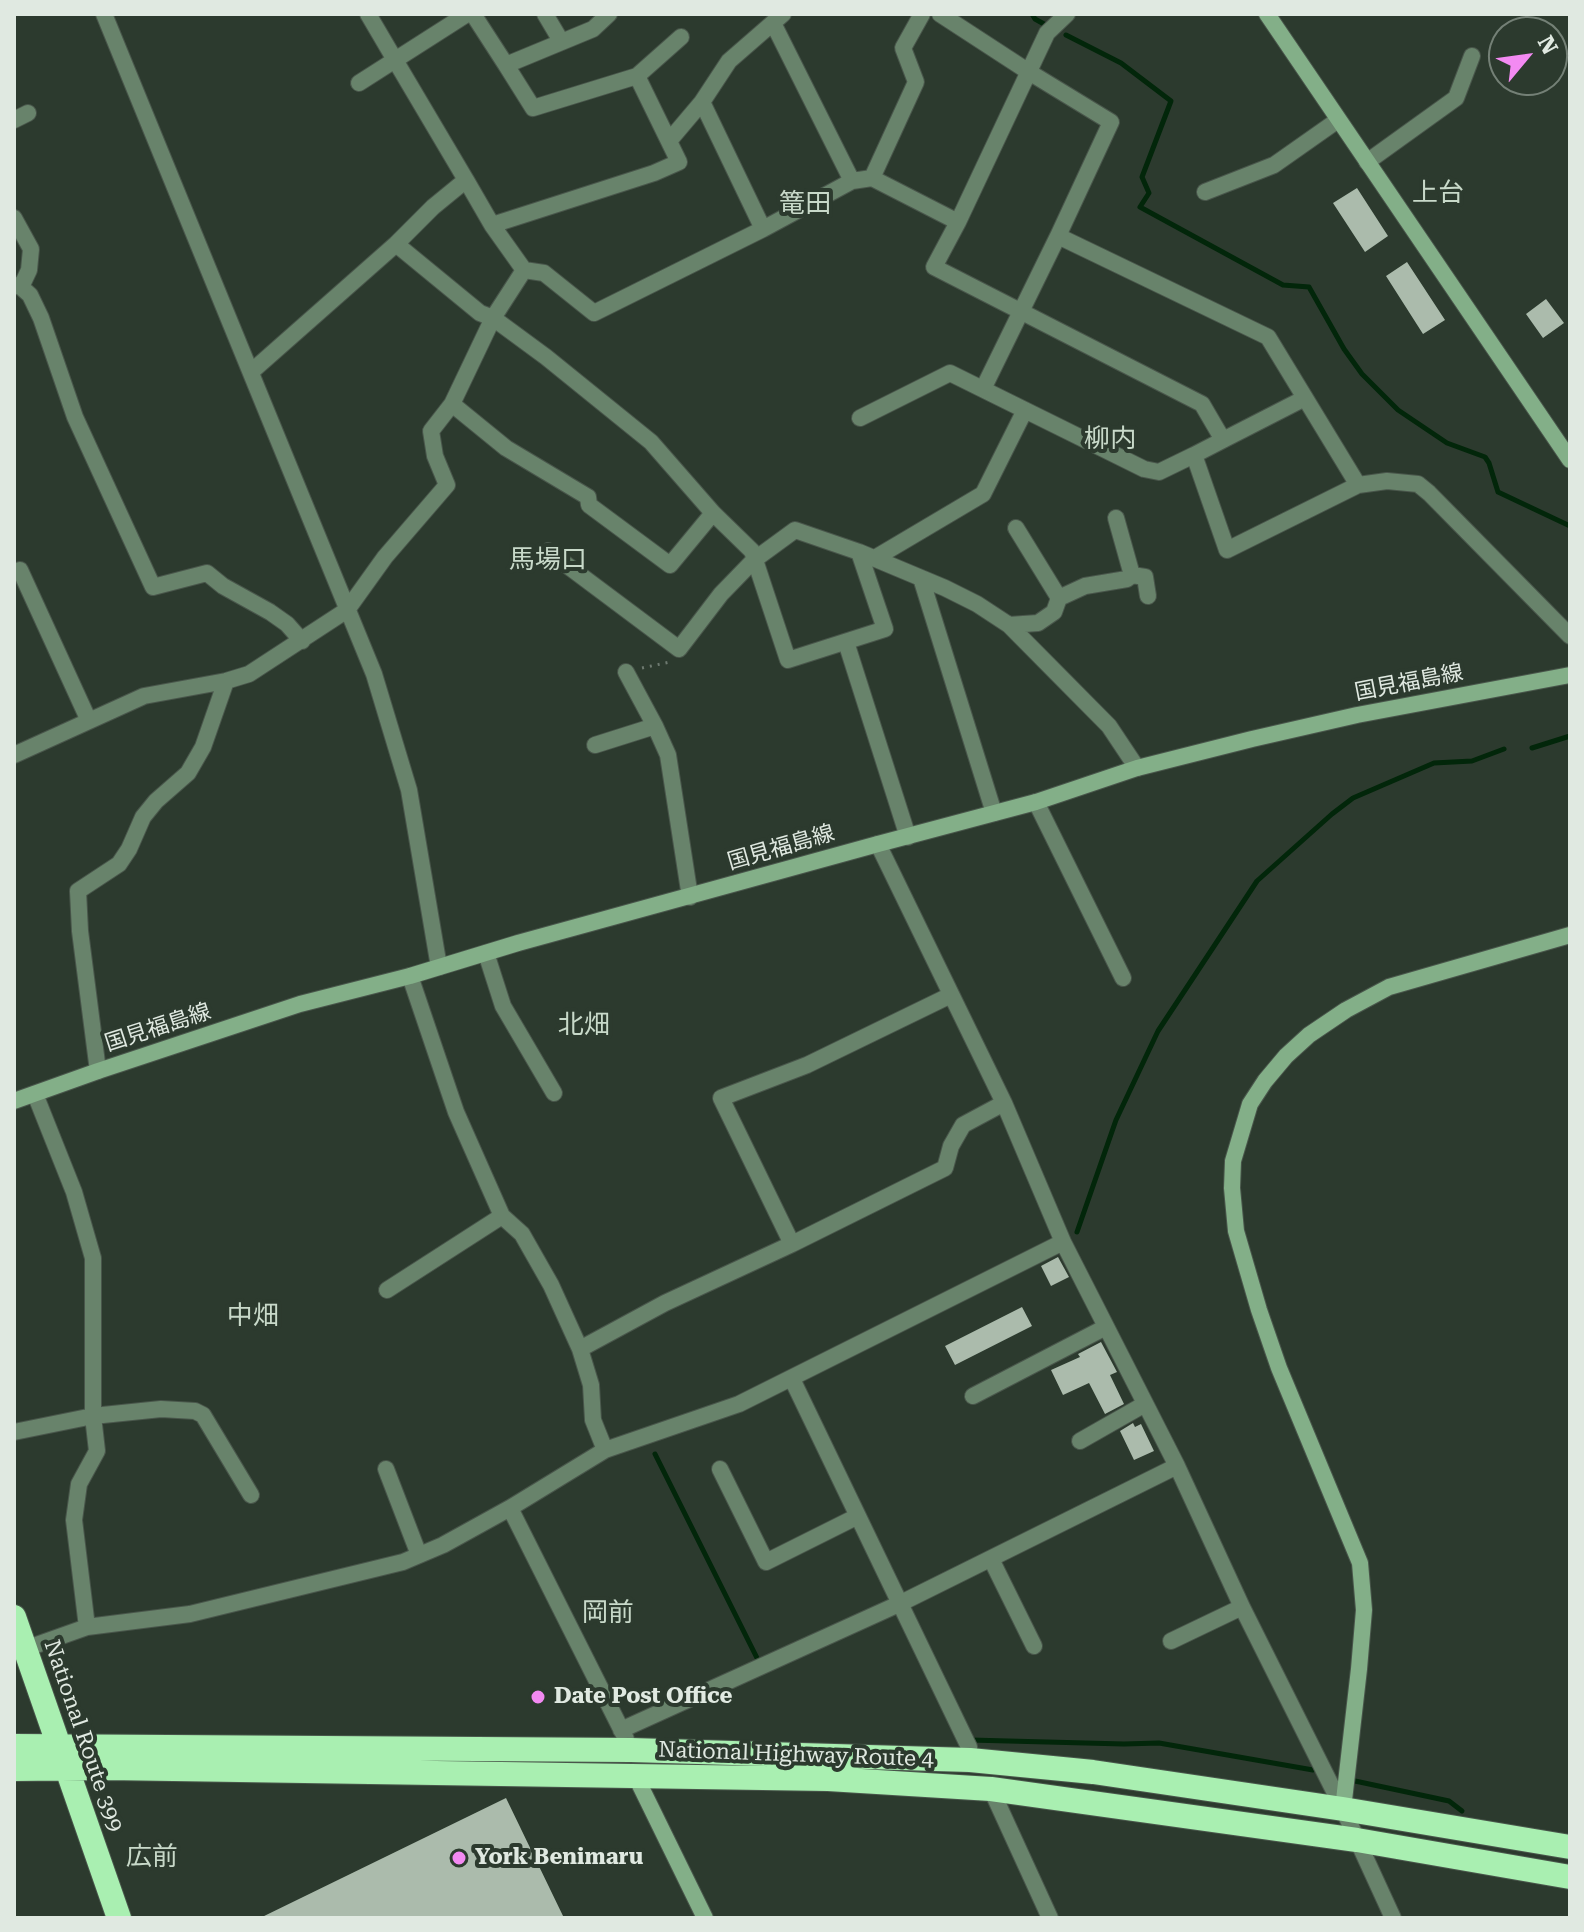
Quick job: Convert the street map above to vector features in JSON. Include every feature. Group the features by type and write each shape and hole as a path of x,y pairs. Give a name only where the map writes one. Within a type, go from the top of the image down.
{"highway":[{"name":"National Route 399","path":"14,1617 119,1918"},
{"name":"National Highway Route 4","path":"14,1769 62,1757 626,1740 970,1760 1093,1772 1570,1847"},
{"name":"National Highway Route 4","path":"14,1746 62,1757 828,1779 991,1789 1357,1840 1570,1877"}],"street":[{"path":"104,14 374,674 409,790 439,967"},
{"path":"368,14 492,225 524,270 544,273 594,313 852,181 872,178 958,222"},
{"path":"359,83 467,14"},
{"path":"473,14 533,108 637,76 681,37"},
{"path":"545,14 561,41"},
{"path":"506,65 593,29 609,14"},
{"path":"872,178 916,82 903,48 922,14"},
{"path":"1067,14 1047,33 934,267 1202,404 1223,440"},
{"path":"1267,14 1568,452"},
{"path":"945,15 1029,72 1111,122 983,389"},
{"path":"669,141 702,102 729,61 778,19 852,181"},
{"path":"1367,162 1456,98 1472,56"},
{"path":"492,225 654,173 679,162 637,76"},
{"path":"702,102 763,229"},
{"path":"1205,192 1274,165 1338,120"},
{"path":"251,372 466,180"},
{"path":"14,218 31,249 29,270 17,286 30,295 41,318 75,417 153,587 207,573 287,624 302,641"},
{"path":"1058,236 1268,337 1358,485"},
{"path":"396,244 480,313 493,318 546,357 651,442 713,513 752,551 788,660 885,629 867,555"},
{"path":"14,755 144,696 249,674 347,610 385,557 447,485 435,456 431,431 452,404 493,318 524,270"},
{"path":"860,418 950,373 1144,469 1159,472 1305,398"},
{"path":"452,404 506,448 588,497 589,505 670,565 713,513"},
{"path":"867,555 983,494 1025,410"},
{"path":"1194,455 1227,550 1358,485 1387,481 1418,484 1570,636"},
{"path":"1116,518 1132,575"},
{"path":"1016,528 1059,598"},
{"path":"548,551 679,649 721,594 754,560 795,530 867,555 977,604 1009,625 1109,726 1137,768"},
{"path":"20,570 89,721"},
{"path":"1009,625 1038,623 1054,612 1059,598 1085,586 1127,579 1132,575 1145,577 1148,596"},
{"path":"921,578 994,813"},
{"path":"846,642 908,837"},
{"path":"626,672 668,755 690,897"},
{"name":"国見福島線","path":"14,1101 300,1004 1036,802 1137,768 1357,715 1570,675"},
{"path":"98,1071 80,931 78,891 119,864 143,817 188,773 203,747 226,681"},
{"path":"595,745 655,726"},
{"path":"1036,802 1123,978"},
{"path":"878,844 1004,1103 1063,1242 1177,1466 1242,1607 1343,1809 1387,1916"},
{"path":"1343,1809 1364,1610 1360,1563 1279,1368 1245,1264 1236,1231 1232,1188 1237,1145 1250,1104 1265,1081 1309,1035 1346,1010 1389,987 1570,935"},
{"path":"486,953 503,1006 554,1093"},
{"path":"410,976 456,1112 502,1216 522,1234 551,1285 580,1349 591,1385 593,1420 605,1450"},
{"path":"792,1244 721,1098 807,1065 951,995"},
{"path":"35,1094 74,1192 93,1258 93,1416 97,1451 79,1484 74,1520 87,1627"},
{"path":"580,1349 665,1303 945,1168 951,1146 963,1125 1004,1103"},
{"path":"387,1290 502,1216"},
{"path":"25,1649 87,1627 190,1614 403,1562 443,1545 510,1508 605,1450 739,1404 1063,1242"},
{"path":"973,1396 1106,1327"},
{"path":"792,1379 902,1600 969,1747 970,1760"},
{"path":"1080,1441 1145,1404"},
{"path":"14,1432 93,1416 161,1409 195,1411 203,1415 251,1495"},
{"path":"510,1508 626,1740 902,1600 1177,1466"},
{"path":"386,1469 419,1555"},
{"path":"720,1469 766,1562 858,1516"},
{"path":"991,1559 1034,1646"},
{"path":"1171,1641 1242,1607"},
{"path":"635,1775 705,1918"},
{"path":"991,1789 1050,1918"}],"path":[{"path":"626,672 670,662 679,649"}],"building":[{"path":"1357,188 1388,236 1365,252 1333,203"},
{"path":"1407,262 1445,320 1423,334 1386,276"},
{"path":"1546,299 1564,323 1543,338 1526,314"},
{"path":"1058,1257 1069,1277 1051,1286 1041,1266"},
{"path":"1022,1307 1032,1326 955,1365 945,1346"},
{"path":"1101,1342 1117,1372 1110,1375 1124,1404 1105,1414 1089,1383 1063,1395 1051,1370 1080,1357 1078,1354"},
{"path":"1133,1423 1135,1427 1141,1424 1154,1451 1134,1460 1120,1431"},
{"name":"York Benimaru","path":"506,1798 564,1918 260,1918"}],"waterway":[{"path":"1032,14 1044,24"},
{"path":"1066,35 1121,63 1171,101 1142,177 1149,193 1140,207 1283,285 1309,287 1362,374 1398,410 1447,443 1485,457 1498,492 1570,526"},
{"path":"1532,748 1570,736"},
{"path":"1077,1232 1116,1120 1158,1031 1257,881 1353,798 1434,763 1472,761 1504,749"},
{"path":"655,1454 760,1664"},
{"path":"970,1740 1159,1743 1313,1770"},
{"path":"1355,1781 1449,1801 1462,1811"}],"place":[{"name":"Date Post Office","path":"538,1697"},
{"name":"York Benimaru","path":"459,1858"}],"district":[{"name":"上台","path":"1438,193"},
{"name":"篭田","path":"805,204"},
{"name":"柳内","path":"1110,439"},
{"name":"馬場口","path":"548,560"},
{"name":"北畑","path":"584,1025"},
{"name":"中畑","path":"253,1316"},
{"name":"岡前","path":"608,1613"},
{"name":"広前","path":"152,1857"}]}
